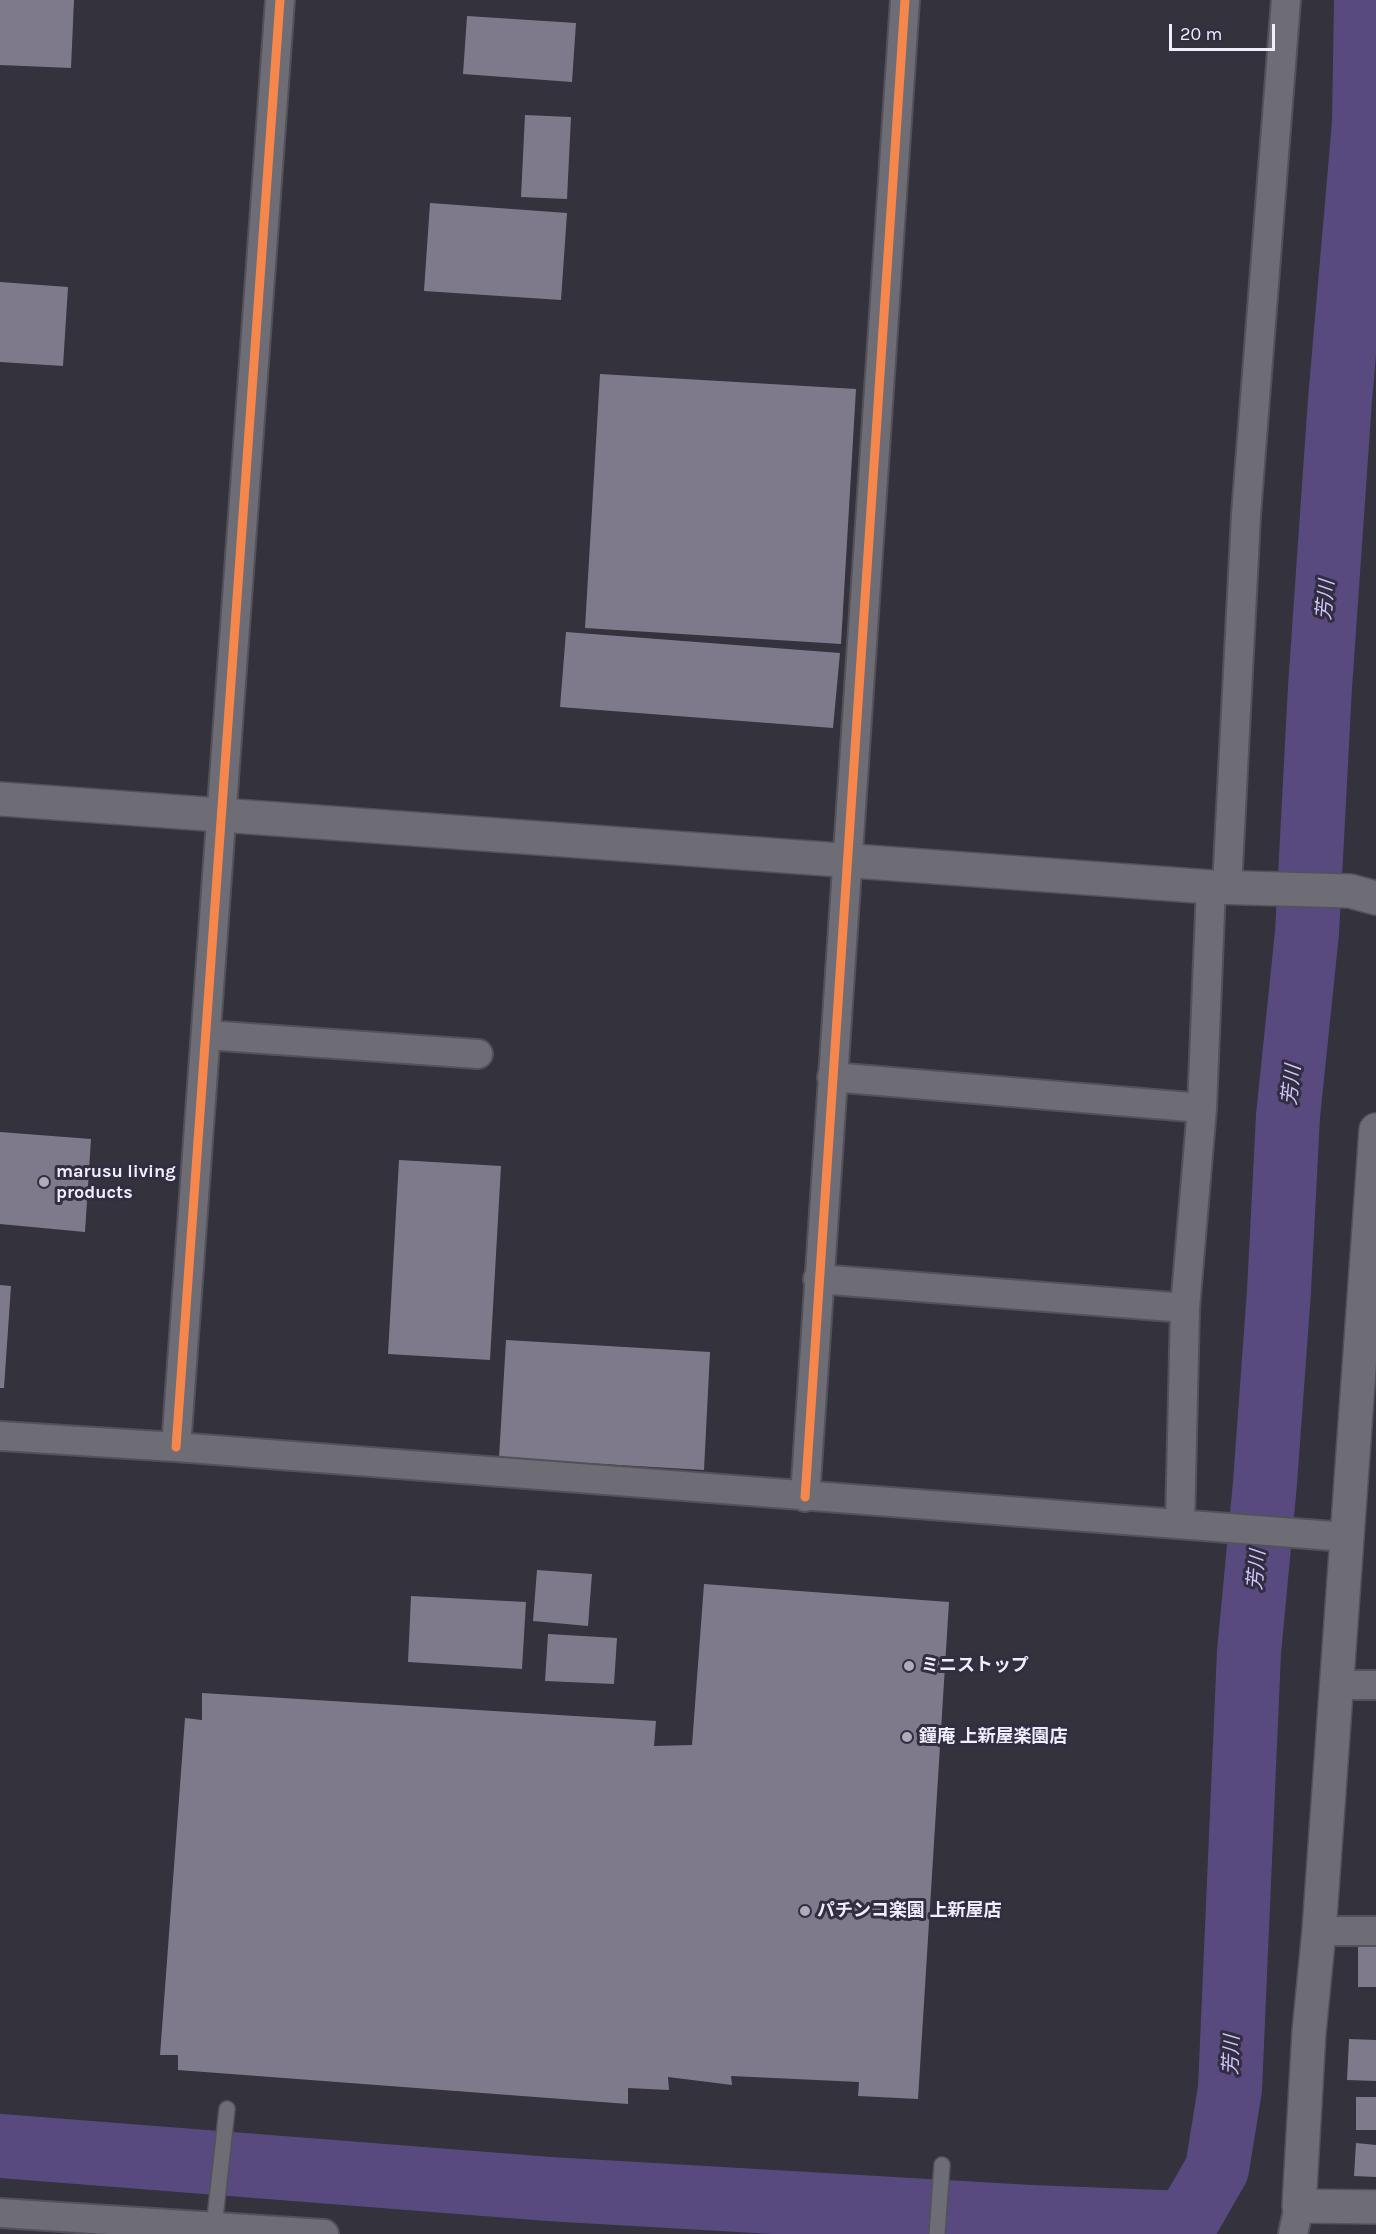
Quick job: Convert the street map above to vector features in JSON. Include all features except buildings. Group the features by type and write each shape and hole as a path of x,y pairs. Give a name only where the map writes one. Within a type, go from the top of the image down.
{"street":[{"path":"176,1447 280,0"},
{"path":"805,1497 905,0"},
{"path":"1180,1524 1185,1308 1202,1108 1227,887 1246,515 1286,0"},
{"path":"0,799 849,861 1363,894"},
{"path":"206,1035 478,1054"},
{"path":"832,1077 1202,1108"},
{"path":"1376,1144 1367,1364 1333,1535 1337,1685 1296,2220 1376,2206"},
{"path":"818,1280 1185,1308"},
{"path":"0,1436 176,1447 805,1497 1333,1535"},
{"path":"1337,1685 1376,1685"},
{"path":"1319,1931 1376,1931"},
{"path":"0,2213 122,2228 215,2216 324,2234"}],"lane":[{"path":"215,2216 227,2109"},
{"path":"937,2234 942,2165"}],"waterway":[{"name":"芳川","path":"0,2146 549,2189 1030,2217 1186,2223 1217,2169 1230,2089 1249,1652 1265,1483 1279,1291 1288,1116 1307,933 1320,687 1340,400 1364,123 1366,0"}],"cycle path":[{"path":"176,1447 280,0"},
{"path":"805,1497 905,0"}],"place":[{"name":"marusu living products","path":"44,1182"},
{"name":"ミニストップ","path":"909,1666"},
{"name":"鐘庵 上新屋楽園店","path":"907,1737"},
{"name":"パチンコ楽園 上新屋店","path":"805,1911"}]}
